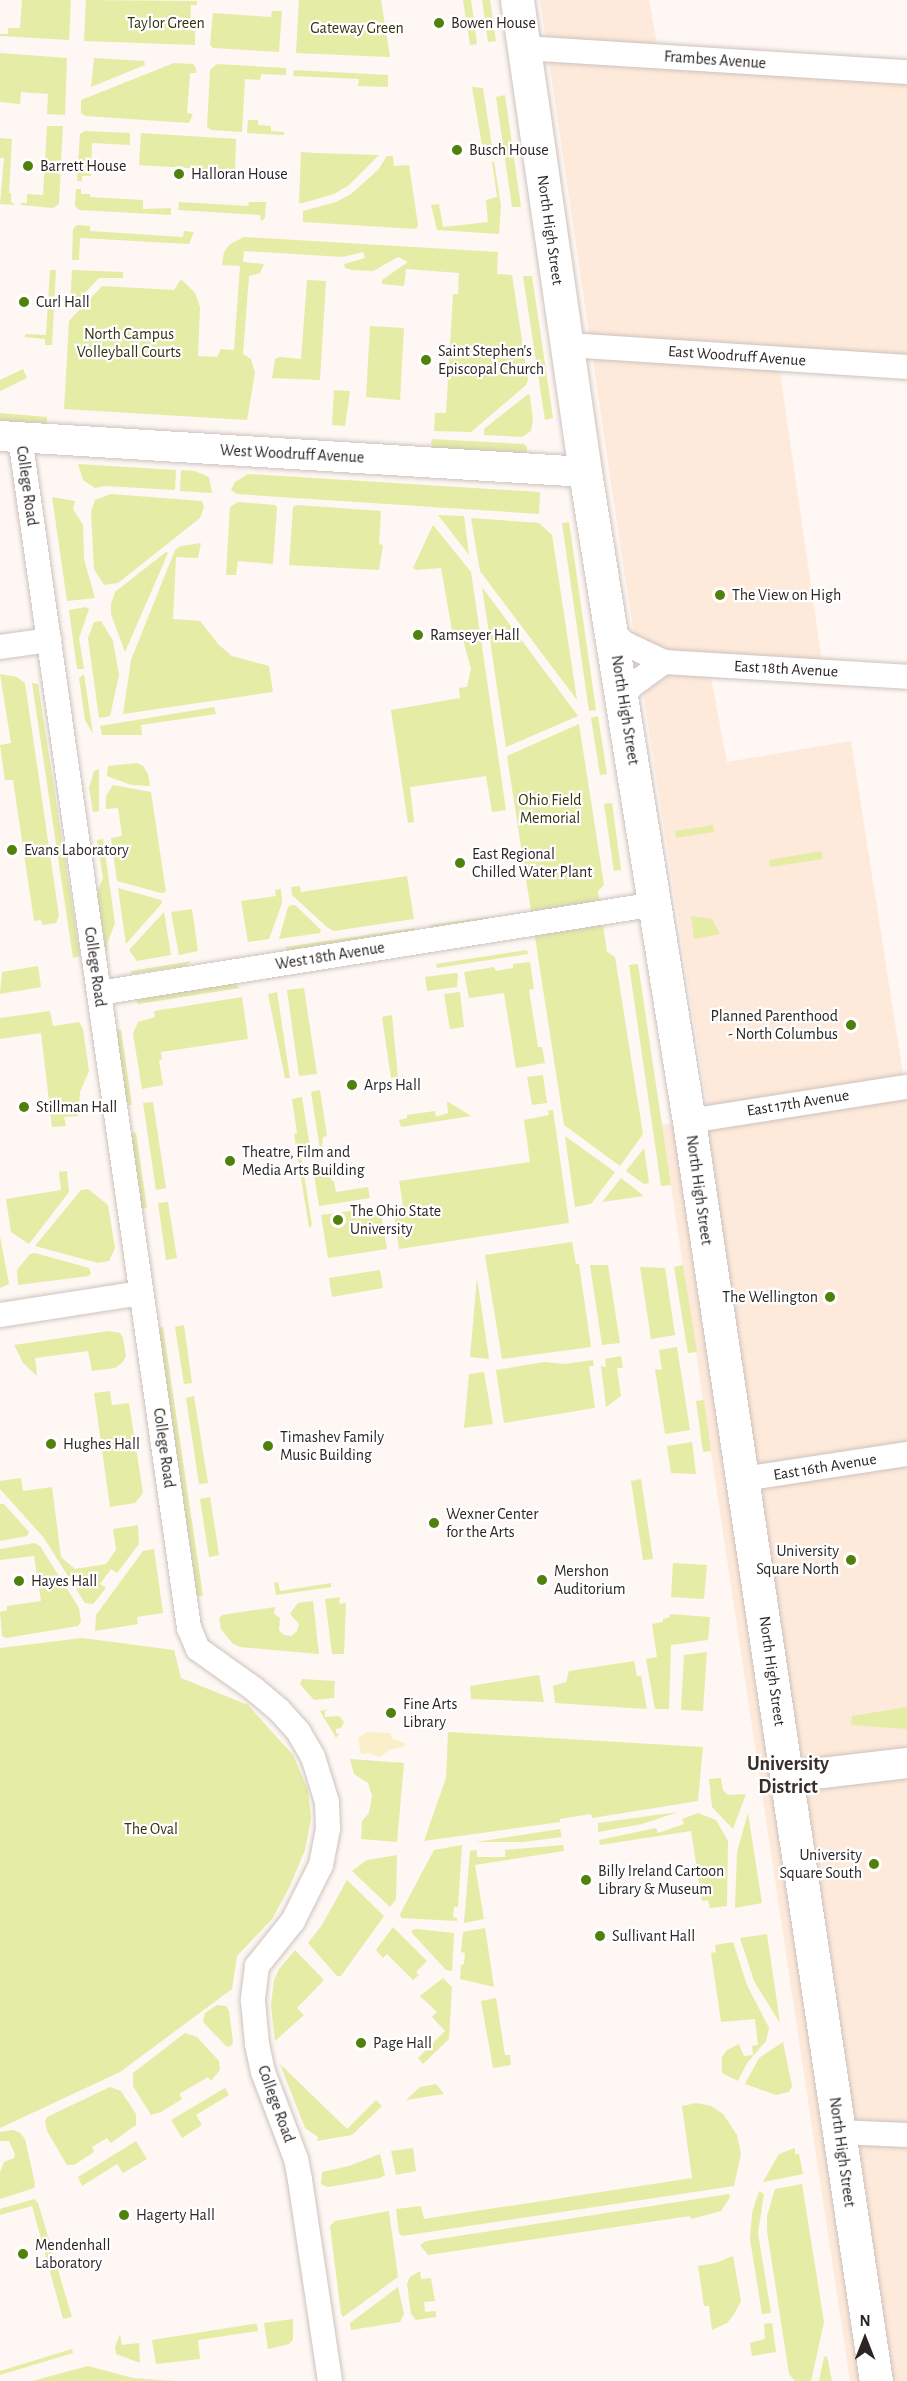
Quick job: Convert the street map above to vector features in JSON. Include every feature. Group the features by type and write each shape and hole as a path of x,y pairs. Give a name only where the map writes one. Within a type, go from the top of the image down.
{"main road":[{"name":"North High Street","path":"517,0 585,472 656,904 788,1777 876,2381"}],"street":[{"name":"Frambes Avenue","path":"524,48 907,72"},
{"name":"East Woodruff Avenue","path":"568,345 907,367"},
{"name":"West Woodruff Avenue","path":"10,437 585,472"},
{"name":"College Road","path":"10,437 50,640 141,1293 193,1640 206,1657 254,1689 279,1710 298,1731 313,1757 327,1802 327,1829 321,1865 293,1921 257,1966 253,2001 257,2044 263,2072 296,2159 330,2381"},
{"name":"East 18th Avenue","path":"612,631 624,643 664,662 907,676"},
{"path":"0,647 50,640"},
{"path":"623,698 631,686 664,662"},
{"name":"West 18th Avenue","path":"99,993 656,904"},
{"name":"East 17th Avenue","path":"689,1121 906,1094"},
{"path":"0,1315 141,1293"},
{"name":"East 16th Avenue","path":"743,1479 907,1454"},
{"path":"788,1777 907,1764"},
{"path":"838,2132 907,2135"}],"shaded area":[{"path":"540,0 649,0 659,54 907,72 907,368 778,358 824,676 709,667 727,762 851,741 905,1087 907,1108 907,2381 850,2381 662,1125 709,1117 621,551"}],"green space":[{"path":"22,0 71,0 69,40 0,36 0,34 8,34 8,28 20,28"},
{"name":"Taylor Green","path":"86,0 197,1 197,5 191,5 190,30 195,31 195,45 84,41"},
{"name":"Gateway Green","path":"299,0 381,0 390,57 296,53"},
{"path":"463,0 471,0 477,44 470,45"},
{"path":"482,0 490,0 496,41 488,42"},
{"path":"272,11 282,11 279,52 213,48 210,45 213,13 271,17"},
{"path":"0,53 67,58 65,115 47,114 48,94 21,92 20,104 0,102"},
{"path":"94,58 144,61 145,65 91,87"},
{"path":"174,63 193,64 196,68 196,73 190,73 187,113 193,114 189,123 86,116 81,113 81,100"},
{"path":"217,64 286,68 286,75 261,74 260,80 245,79 242,132 211,130 207,127 210,70"},
{"path":"294,70 388,75 388,87 358,86 359,79 293,76"},
{"path":"472,87 483,88 493,153 483,151"},
{"path":"505,95 521,207 512,207 496,97"},
{"path":"248,120 258,120 258,125 271,126 271,131 284,132 284,135 247,133"},
{"path":"47,126 63,126 59,204 53,208 21,205 20,203 27,203 27,194 43,195"},
{"path":"85,131 130,133 130,145 92,143 91,176 82,176 82,181 77,181 80,134"},
{"path":"141,133 236,139 235,171 139,165"},
{"path":"0,138 12,139 9,193 11,193 11,202 15,205 0,204 4,158 0,158"},
{"path":"301,152 379,155 349,185 334,194 299,203"},
{"path":"387,156 393,156 394,166 409,165 418,225 416,229 303,222 303,211 336,202 351,194 378,170"},
{"path":"494,161 501,206 499,234 437,230 431,205 439,204 443,227 488,222 486,200 497,197 492,162"},
{"path":"76,189 81,189 81,194 90,194 90,197 143,200 143,209 171,208 171,215 79,210 75,206"},
{"path":"179,202 248,206 249,202 266,202 265,218 261,221 260,215 178,210"},
{"path":"77,225 90,226 90,231 183,237 184,231 194,232 189,244 80,238 79,260 72,260 73,229"},
{"name":"North Campus Volleyball Courts","path":"244,237 498,252 497,274 512,275 528,380 526,385 471,432 434,431 435,413 446,413 453,294 458,294 459,273 406,269 404,286 382,284 382,280 408,262 398,257 373,271 352,270 345,268 344,264 365,258 363,252 343,257 244,251 243,262 264,264 260,273 249,276 243,354 251,359 255,373 247,420 64,409 69,321 102,286 174,290 181,279 195,293 200,307 198,356 217,357 221,349 234,350 240,266 222,265 224,252 230,244"},
{"path":"50,270 56,270 52,345 45,345 45,339 25,337 25,334 46,335"},
{"path":"72,270 123,272 123,278 99,278 70,309"},
{"path":"523,276 532,276 553,418 545,420"},
{"path":"307,280 326,281 320,380 272,378 275,359 280,357 301,359"},
{"path":"370,326 404,328 400,400 366,397"},
{"path":"23,369 27,378 0,391 0,380"},
{"path":"334,390 350,391 345,426 332,425"},
{"path":"528,394 533,420 531,431 522,437 484,435 484,429"},
{"path":"0,413 47,417 47,427 0,424"},
{"path":"432,439 524,444 527,447 527,455 437,452 431,444"},
{"path":"78,464 176,470 175,490 105,486 95,488 83,480"},
{"path":"181,470 195,471 209,477 212,493 180,491"},
{"path":"248,474 540,492 539,514 237,494 231,490 235,482"},
{"path":"111,494 202,501 204,507 200,518 118,583 104,585 94,569 91,512 95,500"},
{"path":"52,497 75,501 73,509 83,525 84,559 95,598 67,601"},
{"path":"238,502 275,505 277,508 273,564 238,561 236,575 226,575 230,507"},
{"path":"297,505 381,511 379,544 383,545 379,570 289,565 293,507"},
{"path":"438,515 464,516 469,555"},
{"path":"471,518 539,523 552,535 577,700 480,571"},
{"path":"569,522 596,710 589,711 562,523"},
{"path":"433,525 471,572 506,810 492,812 486,776 410,787 414,822 408,823 391,710 460,698 459,688 467,687 471,669 464,643 459,636 453,636 441,568 416,570 413,568"},
{"path":"201,543 198,558 176,557 173,619 200,621 219,645 232,656 269,666 273,692 123,714 131,660 175,550 181,546"},
{"path":"166,552 168,553 125,652 111,614 115,592"},
{"path":"482,587 578,716 506,747"},
{"path":"86,607 89,609 79,638 84,669 77,669 69,610"},
{"path":"101,621 113,641 119,675 110,716 99,718 88,638 94,622"},
{"path":"0,674 17,677 25,683 59,916 56,923 42,925 41,920 34,921 13,780 5,780 0,745 11,743"},
{"path":"84,674 93,734 85,720 79,678"},
{"path":"32,683 38,684 80,956 73,958"},
{"path":"214,707 216,714 141,725 142,735 102,735 100,726"},
{"path":"598,716 607,774 600,775 591,718"},
{"name":"Ohio Field Memorial","path":"579,724 604,885 598,891 607,952 615,957 643,1134 620,1166 564,1125 507,756"},
{"path":"137,763 143,766 148,774 150,786 131,785 107,776 108,766"},
{"path":"99,769 99,811 93,812 89,788 94,771"},
{"path":"113,785 151,792 166,892 161,893 117,881 111,838 122,836 119,814 118,808 106,809 106,796"},
{"path":"612,803 621,870 614,871 604,804"},
{"path":"713,825 714,832 676,838 675,831"},
{"path":"103,839 115,923 107,944 108,950 102,950 94,899 103,878 97,840"},
{"path":"821,851 823,859 770,867 769,860"},
{"path":"407,876 414,919 334,931 292,895 291,887 300,886 301,892"},
{"path":"118,888 161,900 162,903 126,944"},
{"path":"281,889 282,903 269,939 248,942 241,901 276,896 275,890"},
{"path":"295,905 321,930 320,933 279,939 288,907"},
{"path":"192,909 198,951 179,955 171,912"},
{"path":"164,912 171,955 137,961 129,950"},
{"path":"691,916 712,919 720,934 694,939"},
{"path":"488,917 485,920 432,928 430,925"},
{"path":"415,928 414,932 288,951 285,947"},
{"path":"527,950 528,954 437,968 436,964"},
{"path":"192,961 185,966 131,974 131,971"},
{"path":"530,962 534,989 529,990 538,1047 542,1047 545,1063 516,1068 504,993 469,998 464,972 494,967 496,971 513,968 513,964"},
{"path":"638,964 671,1185 661,1186 629,965"},
{"path":"38,966 41,987 0,994 2,972"},
{"path":"458,974 457,987 427,991 425,977"},
{"path":"233,983 240,988 138,1004 136,998"},
{"path":"304,988 317,1074 299,1076 287,990"},
{"path":"277,992 290,1078 285,1078 268,994"},
{"path":"460,992 464,1027 450,1029 444,994"},
{"path":"242,997 248,1039 161,1052 162,1059 159,1060 163,1085 142,1089 133,1034 138,1022 155,1017 154,1011"},
{"path":"50,1011 53,1026 79,1022 83,1029 89,1071 80,1092 78,1116 64,1117 66,1126 52,1127 41,1033 0,1039 0,1018"},
{"path":"392,1015 398,1077 391,1078 382,1017"},
{"path":"115,1030 121,1030 132,1105 126,1105"},
{"path":"543,1075 547,1103 532,1105 527,1077"},
{"path":"320,1090 327,1136 323,1137 321,1156 311,1092"},
{"path":"302,1097 310,1147 300,1149 312,1225 309,1228 294,1134 297,1133 292,1099"},
{"path":"447,1101 471,1116 401,1127 399,1120 407,1118 407,1115 435,1111 436,1117 448,1113"},
{"path":"153,1102 166,1188 156,1190 143,1103"},
{"path":"553,1110 569,1223 399,1249 393,1207 403,1205 399,1181 530,1162 524,1120 549,1115 548,1111"},
{"path":"136,1133 147,1208 140,1209 130,1134"},
{"path":"565,1136 615,1172 591,1204 575,1207"},
{"path":"644,1148 649,1183 644,1184 626,1171"},
{"path":"325,1167 326,1174 330,1173 334,1181 336,1192 368,1187 370,1198 319,1206 313,1168"},
{"path":"67,1171 69,1192 29,1244 11,1232 6,1199 61,1190 59,1172"},
{"path":"621,1178 644,1196 602,1202"},
{"path":"88,1189 108,1205 115,1248 109,1261 98,1263 35,1246 81,1190"},
{"path":"168,1202 177,1258 166,1260 158,1203"},
{"path":"371,1208 372,1210 380,1209 387,1249 328,1258 321,1215"},
{"path":"0,1236 9,1284 0,1288"},
{"path":"572,1242 576,1264 579,1264 591,1347 502,1359 485,1255"},
{"path":"35,1253 89,1268 91,1273 89,1276 18,1285 17,1270 30,1254"},
{"path":"590,1265 608,1265 620,1343 602,1345"},
{"path":"683,1265 697,1352 688,1353 674,1267"},
{"path":"640,1267 665,1268 675,1335 651,1339"},
{"path":"380,1270 383,1288 332,1297 329,1278"},
{"path":"477,1278 489,1359 470,1357"},
{"path":"184,1325 192,1383 184,1384 175,1327"},
{"path":"163,1327 203,1596 197,1596 158,1328"},
{"path":"109,1331 120,1333 126,1356 123,1362 115,1368 92,1371 88,1351 35,1358 37,1376 23,1363 14,1345"},
{"path":"677,1347 690,1430 665,1434 655,1369 662,1370 659,1350"},
{"path":"621,1356 623,1368 617,1368 621,1396 606,1407 601,1366 606,1367 605,1359"},
{"path":"593,1360 594,1366 589,1366 595,1408 504,1423 496,1370 544,1362 565,1364"},
{"path":"484,1372 493,1424 464,1428 469,1374"},
{"path":"110,1391 112,1405 129,1403 143,1493 135,1503 110,1507 94,1393"},
{"path":"194,1396 208,1483 199,1484 186,1398"},
{"path":"704,1400 711,1451 703,1452 696,1401"},
{"path":"692,1442 696,1474 671,1473 667,1446"},
{"path":"21,1478 23,1491 52,1487 61,1557 75,1569 106,1564 116,1550 113,1529 138,1525 139,1544 117,1573 111,1569 100,1584 106,1588 93,1604 85,1603 44,1538 0,1489 0,1481"},
{"path":"641,1479 653,1559 643,1560 631,1481"},
{"path":"210,1497 219,1555 209,1557 200,1499"},
{"path":"0,1504 4,1504 29,1532 27,1536 0,1541"},
{"path":"34,1543 40,1546 79,1608 81,1621 78,1626 6,1638 2,1636 0,1612 7,1610 7,1606 41,1601 34,1556 0,1560 0,1549"},
{"path":"154,1549 163,1613 137,1617 138,1624 95,1631 96,1615 143,1551"},
{"path":"673,1563 707,1565 704,1599 671,1597"},
{"path":"278,1582 280,1591 331,1583 331,1587 276,1595 274,1583"},
{"path":"340,1597 339,1604 346,1603 344,1654 332,1654 325,1599"},
{"path":"313,1601 319,1654 240,1647 232,1643 221,1629 219,1618 222,1615 275,1607 274,1614 280,1618 279,1630 284,1635 291,1636 297,1631 299,1624 290,1614 291,1612 298,1603"},
{"path":"670,1614 710,1617 708,1640 671,1645 669,1709 655,1709 646,1659 657,1657 652,1624 663,1622 663,1619 670,1617"},
{"name":"The Oval","path":"82,1638 174,1650 181,1678 248,1705 293,1755 308,1790 311,1819 305,1850 289,1888 272,1919 237,1956 232,1989 120,2072 0,2128 0,1648"},
{"path":"707,1652 703,1711 681,1710 684,1655"},
{"path":"634,1661 637,1676 641,1676 647,1709 555,1703 553,1686 566,1682 569,1671"},
{"path":"539,1675 544,1702 471,1699 470,1686"},
{"path":"302,1679 335,1681 334,1698 314,1700 300,1684"},
{"path":"907,1707 907,1729 851,1725 852,1716"},
{"path":"329,1709 325,1711 325,1717 339,1716 344,1722 341,1728 336,1729 336,1733 339,1734 336,1738 320,1711"},
{"path":"448,1732 703,1747 698,1801 592,1818 591,1814 560,1819 560,1822 424,1841 446,1778"},
{"path":"350,1759 404,1763 397,1842 361,1839 362,1821 369,1813 372,1796 368,1783 354,1774"},
{"path":"721,1778 723,1790 728,1795 746,1794 733,1829 712,1807 709,1779"},
{"path":"678,1812 642,1824 598,1832 598,1823"},
{"path":"698,1813 716,1820 728,1841 727,1906 710,1908 708,1900 702,1901 691,1831 600,1845 599,1840 656,1828 658,1833 684,1824 682,1819"},
{"path":"748,1813 762,1903 735,1908 737,1852"},
{"path":"560,1829 562,1837 523,1842 476,1842"},
{"path":"462,1845 458,1907 454,1907 453,1917 457,1918 457,1921 401,1918 400,1914 434,1850"},
{"path":"563,1845 564,1851 475,1865 484,1919 464,1923 470,1851 477,1850 477,1857 505,1857 505,1850"},
{"path":"397,1855 396,1899 390,1907 352,1871 367,1860"},
{"path":"347,1880 384,1916 341,1976 337,1976 308,1943 322,1925"},
{"path":"393,1927 427,1961 416,1972 419,1975 413,1980 387,1954 383,1958 376,1950"},
{"path":"485,1928 494,1987 460,1979 465,1953 461,1952 463,1932"},
{"path":"412,1930 454,1933 452,1971 446,1970 412,1933"},
{"path":"767,1934 780,2023 754,1981 740,1938"},
{"path":"733,1942 747,1985 769,2028 766,2041 747,2063 738,2081 722,2073 722,2057 727,2050 739,2044 744,2056 753,2055 752,2046 758,2045 755,2019 721,2022 711,1953 716,1952 715,1945"},
{"path":"295,1950 324,1980 297,2008 304,2015 275,2041 271,2005 274,1980 279,1969"},
{"path":"443,1978 452,1987 449,2039 423,2064 418,2058 445,2031 432,2017 437,2012 420,1996"},
{"path":"496,1998 505,2055 510,2055 511,2065 493,2068 481,2001"},
{"path":"217,2005 226,2006 229,2011 233,2042 231,2046 227,2047 203,2022 205,2013"},
{"path":"185,2033 197,2037 219,2061 220,2070 211,2081 208,2077 179,2094 182,2099 161,2112 151,2115 133,2086 133,2073"},
{"path":"783,2042 792,2086 789,2092 776,2095 745,2084 759,2058"},
{"path":"280,2064 347,2129 376,2100 382,2106 352,2135 317,2141 318,2137 305,2128"},
{"path":"436,2084 444,2094 406,2100 420,2087"},
{"path":"110,2087 121,2091 136,2114 136,2125 111,2143 107,2138 92,2147 94,2152 74,2165 67,2165 47,2131 45,2122 47,2117"},
{"path":"225,2088 229,2095 196,2115 202,2125 182,2138 171,2120"},
{"path":"696,2103 711,2106 723,2114 737,2135 741,2154 734,2186 402,2236 399,2233 396,2209 421,2206 424,2219 692,2178 682,2106"},
{"path":"13,2130 25,2139 35,2184 34,2188 0,2199 0,2172 4,2162 14,2158 15,2154 9,2141 0,2141 0,2132"},
{"path":"136,2141 147,2159 123,2173 117,2164 82,2186 78,2177"},
{"path":"413,2148 416,2171 396,2175 391,2151"},
{"path":"795,2148 795,2154 799,2154 803,2174 763,2182 779,2154"},
{"path":"380,2154 385,2175 380,2178 328,2187 321,2184 322,2172 349,2166"},
{"path":"802,2184 824,2322 811,2381 795,2381 789,2374 767,2231 767,2216 775,2189"},
{"path":"759,2191 764,2194 758,2233 771,2313 762,2314 750,2239 752,2213"},
{"path":"729,2194 730,2197 721,2211 691,2219 690,2216 428,2255 420,2245 426,2241"},
{"path":"34,2199 38,2203 72,2317 63,2319 32,2206 0,2215 0,2209"},
{"path":"389,2211 398,2277 343,2317 330,2226 335,2221"},
{"path":"733,2256 741,2301 727,2323 712,2330 709,2306 704,2306 698,2266"},
{"path":"420,2271 421,2279 431,2278 435,2301 424,2302 425,2312 436,2311 436,2317 416,2320 411,2314 407,2284 410,2277"},
{"path":"398,2287 404,2314 400,2322 351,2330 350,2323"},
{"path":"293,2319 293,2340 289,2344 268,2349 264,2323"},
{"path":"772,2323 776,2352 752,2356 750,2343 765,2339 764,2324"},
{"path":"257,2324 258,2331 198,2340 200,2359 156,2364 152,2340"},
{"path":"120,2334 122,2345 139,2343 140,2363 116,2354 115,2347"},
{"path":"72,2349 73,2353 0,2375 0,2371"},
{"path":"827,2356 832,2381 819,2381 824,2357"},
{"path":"88,2366 133,2378 174,2381 32,2381"}],"sand":[{"path":"366,1732 390,1733 393,1739 405,1743 404,1747 392,1749 379,1757 369,1753 361,1754 358,1738"}],"place":[{"name":"Bowen House","path":"439,23"},
{"name":"Busch House","path":"457,150"},
{"name":"Barrett House","path":"28,166"},
{"name":"Halloran House","path":"179,174"},
{"name":"Curl Hall","path":"24,302"},
{"name":"Saint Stephen's Episcopal Church","path":"426,360"},
{"name":"The View on High","path":"720,595"},
{"name":"Ramseyer Hall","path":"418,635"},
{"name":"Evans Laboratory","path":"12,850"},
{"name":"East Regional Chilled Water Plant","path":"460,863"},
{"name":"Planned Parenthood - North Columbus","path":"851,1025"},
{"name":"Arps Hall","path":"352,1085"},
{"name":"Stillman Hall","path":"24,1107"},
{"name":"Theatre, Film and Media Arts Building","path":"230,1161"},
{"name":"The Ohio State University","path":"338,1220"},
{"name":"The Wellington","path":"830,1297"},
{"name":"Hughes Hall","path":"51,1444"},
{"name":"Timashev Family Music Building","path":"268,1446"},
{"name":"Wexner Center for the Arts","path":"434,1523"},
{"name":"University Square North","path":"851,1560"},
{"name":"Mershon Auditorium","path":"542,1580"},
{"name":"Hayes Hall","path":"19,1581"},
{"name":"Fine Arts Library","path":"391,1713"},
{"name":"University Square South","path":"874,1864"},
{"name":"Billy Ireland Cartoon Library & Museum","path":"586,1880"},
{"name":"Sullivant Hall","path":"600,1936"},
{"name":"Page Hall","path":"361,2043"},
{"name":"Hagerty Hall","path":"124,2215"},
{"name":"Mendenhall Laboratory","path":"23,2254"}],"district":[{"name":"University District","path":"788,1776"}]}
